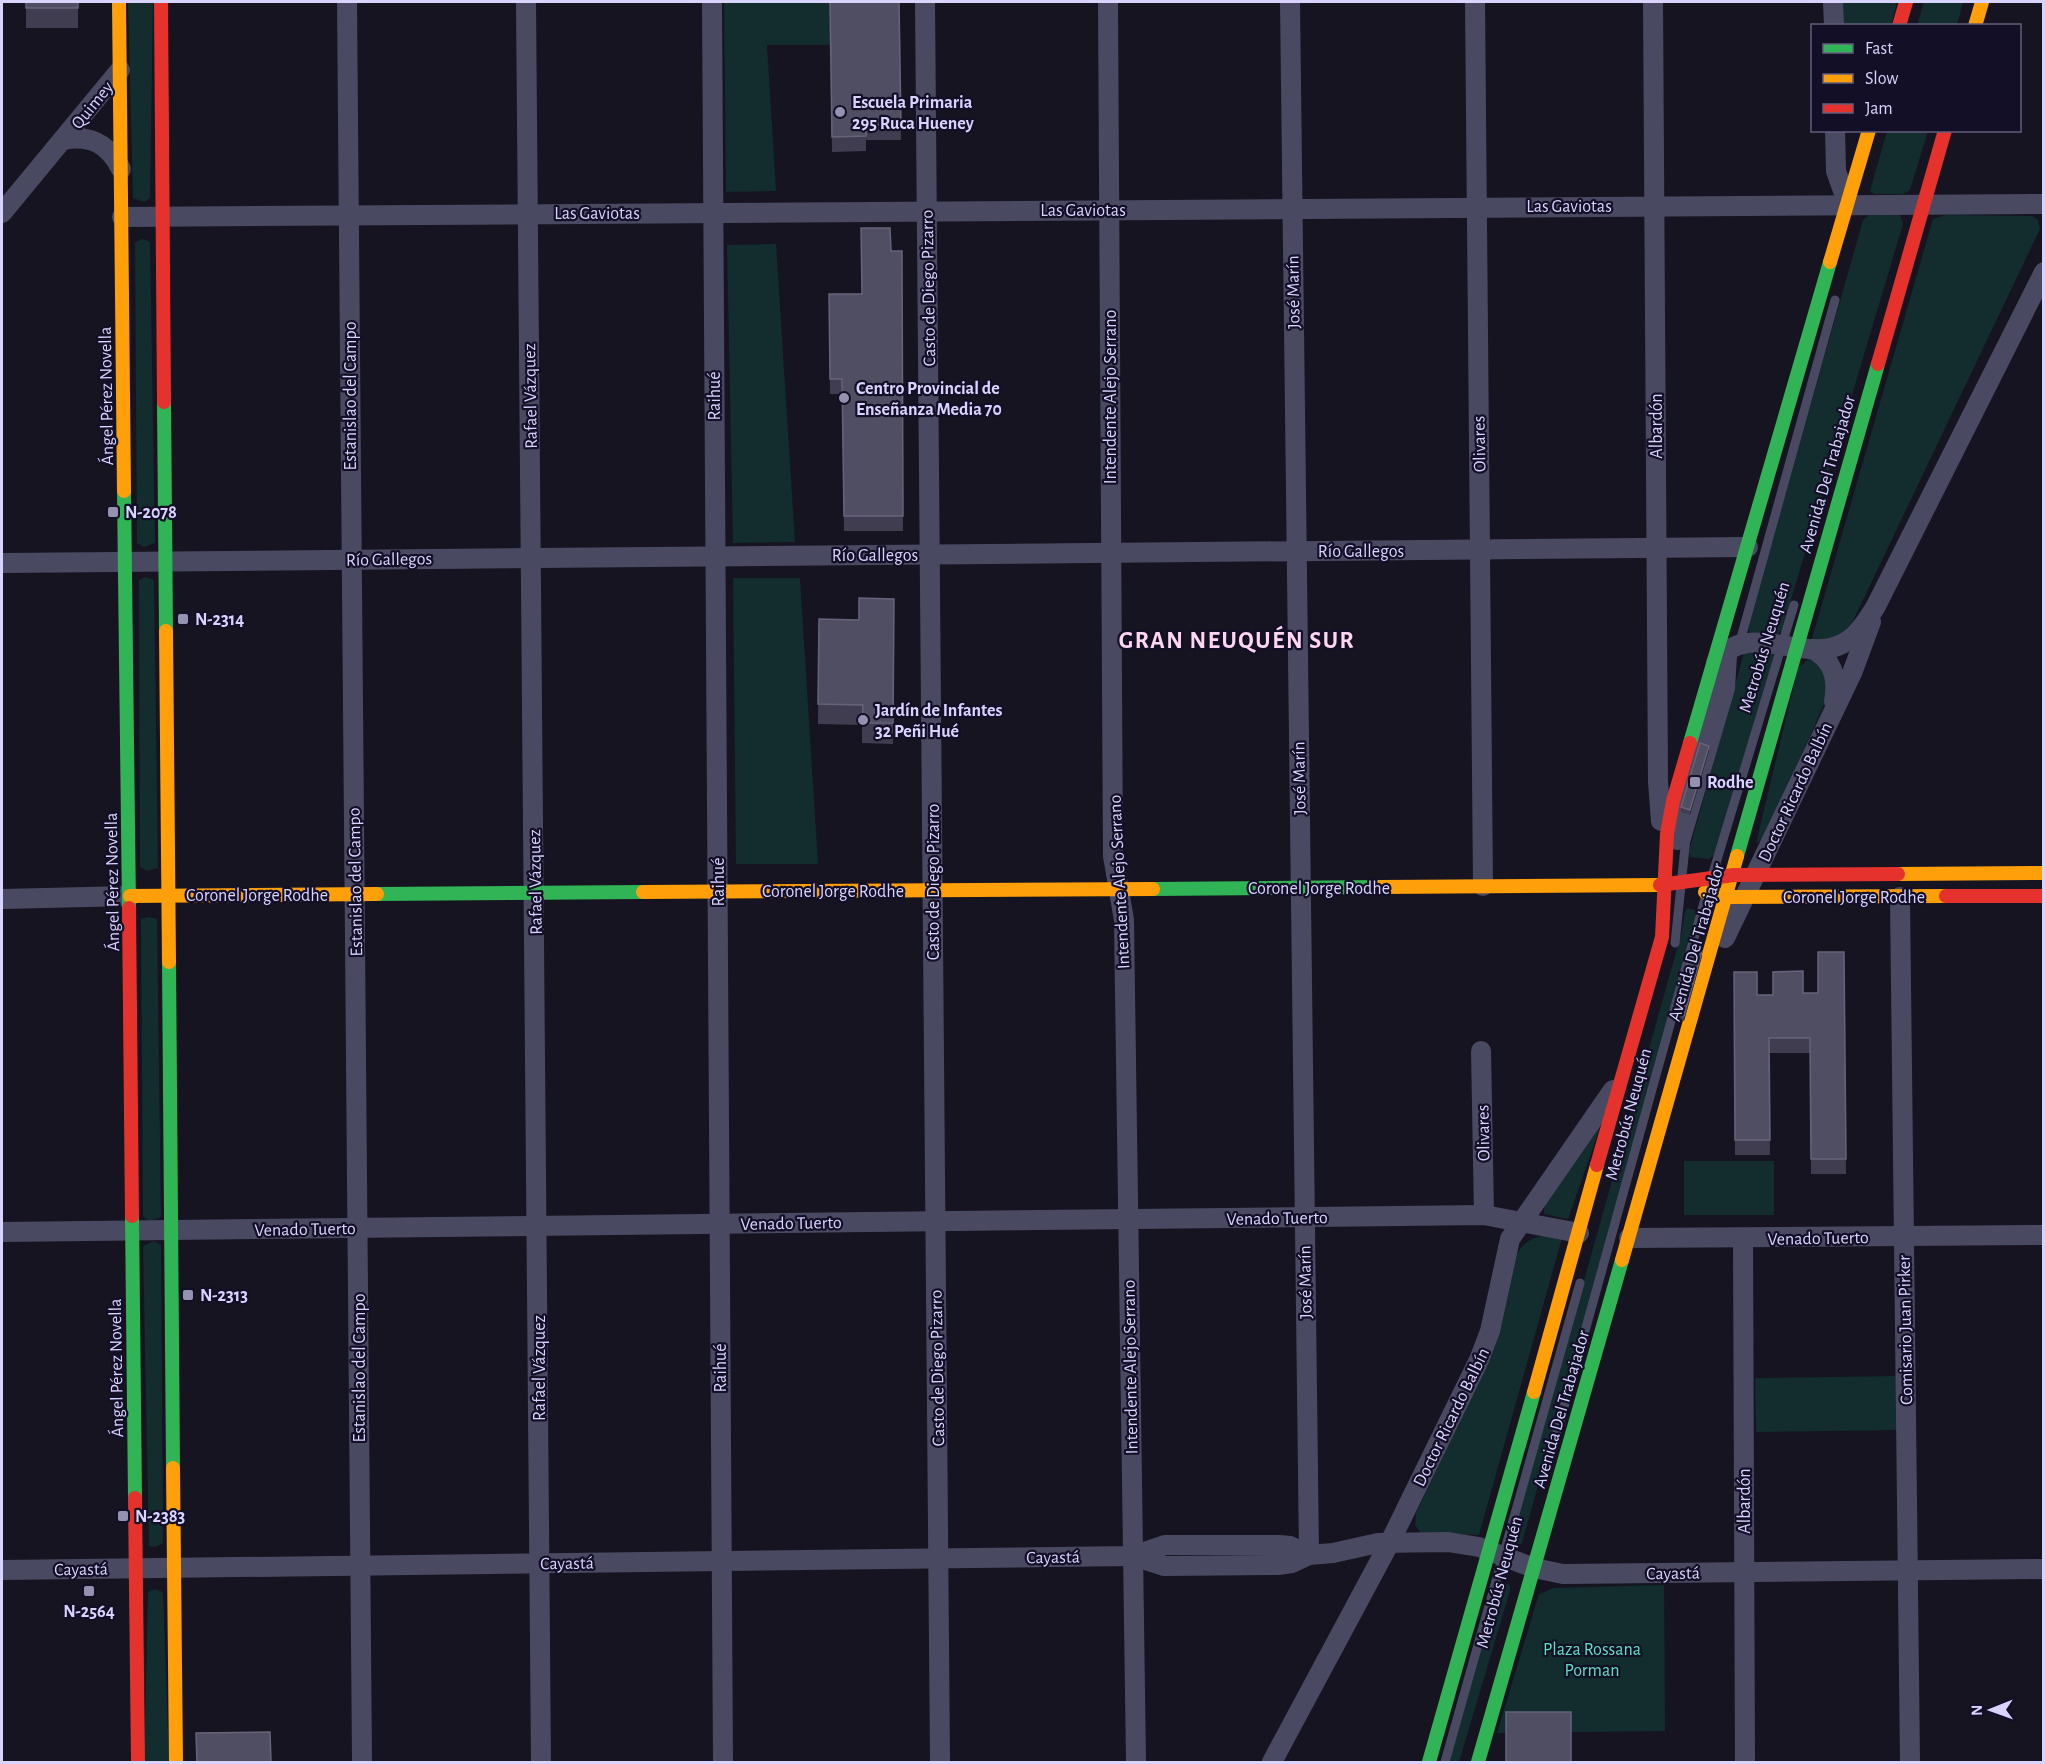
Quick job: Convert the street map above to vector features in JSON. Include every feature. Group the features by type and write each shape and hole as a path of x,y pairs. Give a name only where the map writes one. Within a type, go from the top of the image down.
{"main road":[{"name":"Ángel Pérez Novella","path":"119,2 138,1762"},
{"path":"161,2 176,1762"},
{"path":"1900,24 1906,2"},
{"path":"1976,24 1982,2"},
{"name":"Avenida Del Trabajador","path":"1478,1762 1579,1233 1662,938 1665,885 1673,844 1673,801 1748,547 1858,204 1869,132"},
{"name":"Avenida Del Trabajador","path":"1737,897 1734,875 1915,204 1944,132"},
{"name":"Coronel Jorge Rodhe","path":"1682,886 1734,875 2043,873"},
{"name":"Coronel Jorge Rodhe","path":"130,896 1665,885 1682,886 1707,893 1737,897 2043,896"},
{"name":"Avenida Del Trabajador","path":"1429,1762 1515,1560 1629,1238 1706,975"}],"street":[{"name":"Estanislao del Campo","path":"347,2 362,1762"},
{"name":"Rafael Vázquez","path":"526,2 542,1762"},
{"name":"Raihué","path":"712,2 723,1762"},
{"name":"Casto de Diego Pizarro","path":"925,2 940,1762"},
{"name":"Intendente Alejo Serrano","path":"1108,2 1113,856 1124,920 1136,1762"},
{"name":"José Marín","path":"1290,2 1309,1555"},
{"name":"Olivares","path":"1475,2 1483,886"},
{"name":"Albardón","path":"1653,2 1658,782 1673,844"},
{"path":"1833,2 1834,24"},
{"name":"Quimey","path":"2,213 120,70"},
{"path":"1835,132 1836,171 1858,204"},
{"name":"Quimey","path":"63,140 90,139 108,149 122,169"},
{"name":"Las Gaviotas","path":"122,217 2043,204"},
{"name":"Doctor Ricardo Balbín","path":"1706,975 1737,897 1756,875 1858,660 1876,606 2043,273"},
{"name":"Río Gallegos","path":"2,563 1748,547"},
{"name":"Doctor Ricardo Balbín","path":"1739,645 1752,642 1828,649 1850,639 1876,606"},
{"path":"1713,668 1725,652 1739,645"},
{"path":"1797,647 1825,657 1834,672 1836,691 1828,722"},
{"path":"1673,844 1677,840 1674,835 1727,656 1725,688 1673,844"},
{"name":"Coronel Jorge Rodhe","path":"2,899 130,896"},
{"name":"Comisario Juan Pirker","path":"1900,897 1910,1762"},
{"path":"1712,909 1714,914 1676,1046 1668,1044 1706,911 1712,909"},
{"name":"Olivares","path":"1481,1051 1484,1215"},
{"name":"Doctor Ricardo Balbín","path":"1272,1762 1390,1542 1485,1347 1494,1315 1504,1257 1520,1221 1624,1074"},
{"name":"Venado Tuerto","path":"2,1232 1484,1215 1579,1233"},
{"name":"Venado Tuerto","path":"1629,1238 1743,1239 2043,1235"},
{"name":"Albardón","path":"1743,1239 1745,1762"},
{"name":"Cayastá","path":"2,1570 1133,1556 1156,1546 1187,1545 1284,1545 1309,1555 1390,1542 1457,1543 1563,1574 2043,1569"}],"lane":[{"name":"Metrobús Neuquén","path":"1672,954 1678,930 1686,837 1838,288"},
{"name":"Metrobús Neuquén","path":"1547,1467 1711,879 1797,647 1798,590"},
{"name":"Metrobús Neuquén","path":"1444,1762 1515,1560 1582,1276"}],"green space":[{"path":"128,2 153,2 150,198 144,202 133,198"},
{"path":"724,2 830,2 831,45 767,45 776,191 726,192"},
{"path":"1841,2 1897,2 1892,24 1842,24"},
{"path":"1924,2 1963,2 1957,24 1917,24"},
{"path":"1887,132 1928,132 1910,190 1903,194 1874,194 1870,191"},
{"path":"1869,215 1900,215 1903,224 1782,630 1776,636 1751,634 1748,630 1750,619 1863,220"},
{"path":"1945,215 2032,216 2038,220 2040,229 1852,623 1838,637 1811,642 1933,219"},
{"path":"143,239 150,242 155,543 144,547 137,543 135,242"},
{"path":"776,244 795,542 733,543 727,245"},
{"path":"146,577 154,580 158,868 147,871 140,867 139,580"},
{"path":"733,578 800,578 818,864 736,864"},
{"path":"1745,649 1773,653 1774,657 1715,854 1709,859 1690,857 1689,851"},
{"path":"1811,657 1825,669 1826,700 1765,839 1756,843 1798,668"},
{"path":"1688,908 1695,910 1696,916 1522,1543 1515,1547 1511,1541 1682,931 1685,911"},
{"path":"149,917 157,919 161,1217 150,1221 143,1217 141,919"},
{"path":"1601,1125 1568,1219 1544,1214 1544,1203"},
{"path":"1684,1161 1774,1161 1774,1215 1684,1215"},
{"path":"1545,1236 1562,1238 1479,1535 1421,1533 1415,1525 1416,1513 1494,1350 1512,1264 1519,1250 1530,1240"},
{"path":"154,1241 161,1245 163,1543 156,1547 149,1546 143,1246"},
{"path":"1896,1376 1897,1430 1756,1432 1755,1378"},
{"path":"1506,1583 1510,1586 1510,1591 1459,1762 1449,1762 1499,1587"},
{"name":"Plaza Rossana Porman","path":"1664,1585 1665,1731 1497,1733 1539,1594 1554,1588"},
{"path":"155,1589 163,1592 169,1762 144,1762 148,1592"}],"building":[{"path":"26,2 78,2 78,8 26,8"},
{"path":"830,2 899,2 901,125 866,125 866,136 832,137"},
{"path":"861,228 890,228 891,251 902,251 903,516 844,516 842,379 830,379 829,294 862,294"},
{"path":"859,598 894,599 893,723 862,723 863,705 818,704 819,619 859,620"},
{"path":"1700,743 1709,746 1690,810 1681,807"},
{"path":"1692,948 1702,951 1684,1016 1673,1012"},
{"path":"1818,952 1844,952 1846,1159 1811,1159 1810,1038 1769,1038 1770,1140 1735,1140 1734,972 1757,972 1757,995 1773,995 1773,972 1803,971 1803,993 1818,993"},
{"path":"1506,1712 1571,1712 1571,1762 1506,1762"},
{"path":"270,1732 271,1762 197,1762 196,1733"}],"traffic: fast":[{"path":"1690,743 1830,262"},
{"path":"1737,856 1878,364"},
{"path":"164,402 166,631"},
{"path":"124,491 129,908"},
{"path":"1153,889 1380,887"},
{"path":"377,894 643,892"},
{"path":"169,962 173,1468"},
{"path":"132,1216 135,1498"},
{"path":"1478,1762 1622,1260"},
{"path":"1429,1762 1534,1392"}],"traffic: slow":[{"path":"119,2 124,491"},
{"path":"1976,24 1982,2"},
{"path":"1830,262 1868,132"},
{"path":"166,631 169,962"},
{"path":"1622,1260 1737,856"},
{"path":"1898,874 2044,873"},
{"path":"1380,887 1660,885"},
{"path":"643,892 1153,889"},
{"path":"1705,892 1728,897 1946,896"},
{"path":"130,896 377,894"},
{"path":"1534,1392 1597,1165"},
{"path":"173,1468 176,1762"}],"traffic: jam":[{"path":"161,2 164,402"},
{"path":"1900,24 1906,2"},
{"path":"1878,364 1944,132"},
{"path":"1597,1165 1662,937 1667,834 1673,801 1690,743"},
{"path":"1660,885 1734,875 1898,874"},
{"path":"1946,896 2044,896"},
{"path":"129,908 132,1216"},
{"path":"135,1498 138,1762"}],"place":[{"name":"Escuela Primaria 295 Ruca Hueney","path":"840,112"},
{"name":"Centro Provincial de Enseñanza Media 70","path":"844,398"},
{"name":"N-2078","path":"113,512"},
{"name":"N-2314","path":"183,619"},
{"name":"Jardín de Infantes 32 Peñi Hué","path":"863,720"},
{"name":"Rodhe","path":"1695,782"},
{"name":"N-2313","path":"188,1295"},
{"name":"N-2383","path":"123,1516"},
{"name":"N-2564","path":"89,1591"}],"district":[{"name":"GRAN NEUQUÉN SUR","path":"1237,640"}]}
